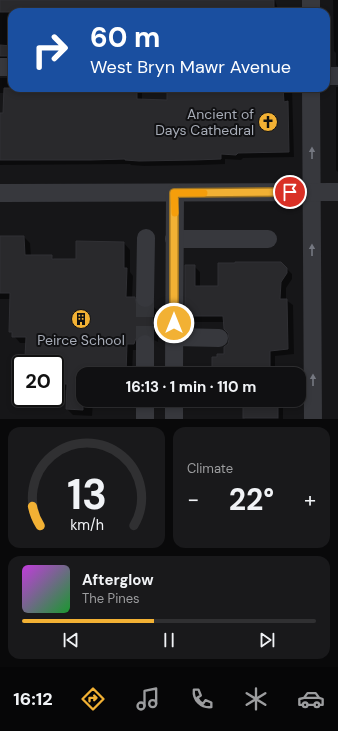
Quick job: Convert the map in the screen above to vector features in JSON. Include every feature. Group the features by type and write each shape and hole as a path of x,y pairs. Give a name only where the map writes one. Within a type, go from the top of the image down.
{"street":[{"path":"311,92 313,419"},
{"path":"0,193 338,192"},
{"path":"174,193 174,367"},
{"path":"145,298 146,238"},
{"path":"174,239 268,239"},
{"path":"174,337 219,338"},
{"path":"145,344 145,367"},
{"path":"145,407 145,419"},
{"path":"174,407 174,419"}],"building":[{"path":"0,0 274,0 274,8 8,8 8,12 0,12"},
{"path":"0,45 8,46 8,56 0,56"},
{"path":"4,88 8,88 8,92 137,92 137,99 167,100 167,92 283,92 284,102 288,101 289,152 238,153 236,155 221,154 221,159 195,160 0,160 0,113 3,113"},
{"name":"Peirce School","path":"0,236 24,236 25,255 52,255 52,259 76,259 76,241 124,242 124,268 127,268 126,297 135,297 136,303 139,307 150,307 153,304 152,337 145,334 140,335 136,338 134,344 127,344 126,367 76,367 76,407 83,407 83,410 66,409 67,384 64,384 64,355 25,355 26,337 12,337 12,332 9,332 10,293 0,293"},
{"path":"281,262 287,268 287,273 281,282 280,299 287,299 288,349 270,351 270,367 212,367 212,357 217,357 217,354 224,354 224,347 228,344 228,333 224,329 223,316 185,316 185,265 195,265 195,286 218,286 218,263"},
{"path":"243,407 278,407 278,418 243,418"}],"tunnel":[{"path":"145,298 145,344"}],"slow traffic":[{"path":"175,213 174,193 204,193"}],"place":[{"name":"Ancient of Days Cathedral","path":"268,122"},
{"name":"Peirce School","path":"81,319"}],"route":[{"path":"174,323 174,193 290,192"}]}
